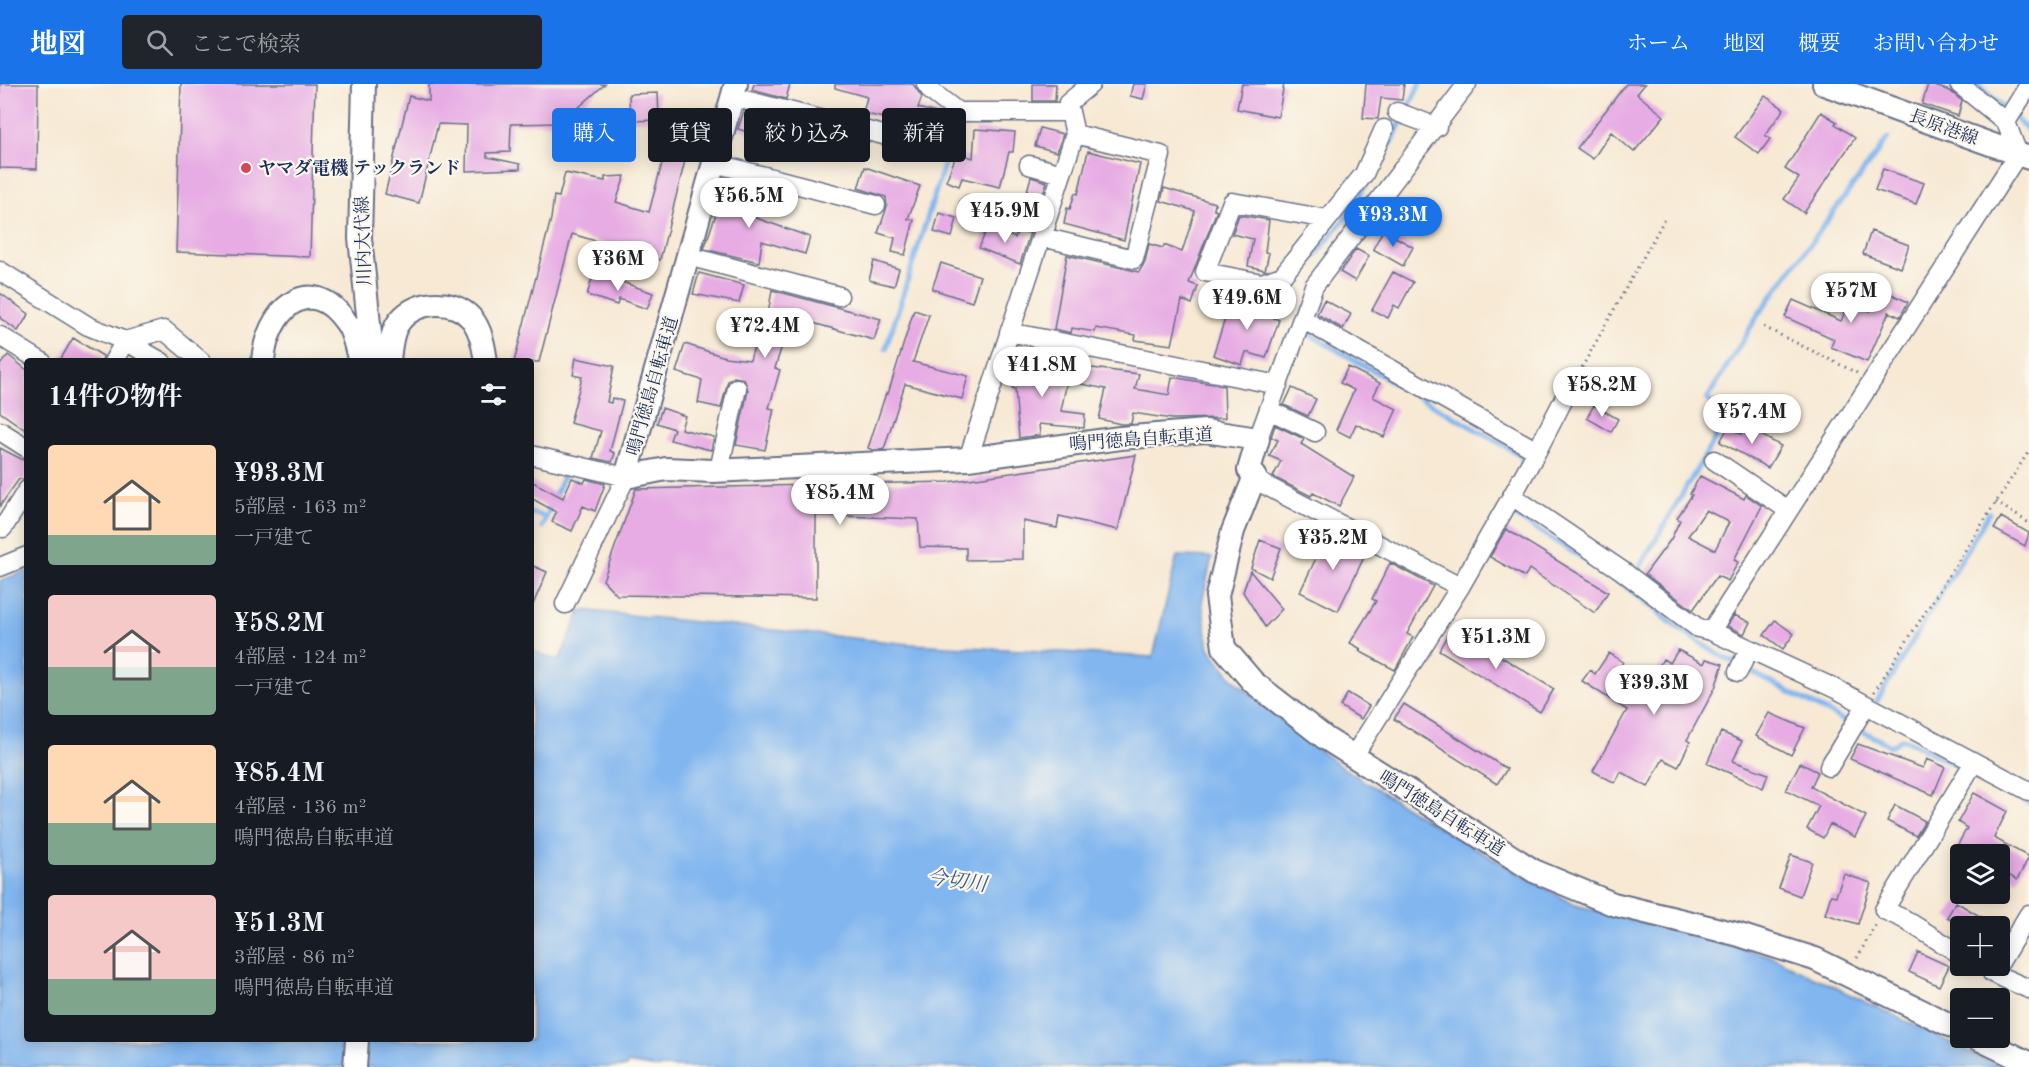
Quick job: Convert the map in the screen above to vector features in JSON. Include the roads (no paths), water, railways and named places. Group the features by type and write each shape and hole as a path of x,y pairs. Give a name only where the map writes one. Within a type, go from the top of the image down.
{"main road":[{"name":"川内大代線","path":"364,84 360,238 373,358"},
{"name":"長原港線","path":"1824,84 2024,156"},
{"name":"鳴門徳島自転車道","path":"734,91 626,477 666,469 719,470 968,459 1108,439 1205,431 1258,439 1249,470 1255,476 1233,531 1217,596 1224,648 1252,682 1353,757 1534,871 1576,891 1613,904 1736,934 1815,959 1950,1025"},
{"path":"263,358 264,349 274,321 284,307 300,300 316,299 333,308 348,323 359,358"},
{"path":"390,358 397,325 410,311 432,303 452,305 471,318 484,342 486,358"},
{"path":"355,1067 357,1042"},
{"path":"1998,1048 2029,1063"}],"street":[{"path":"926,84 932,92 958,112 1070,112"},
{"path":"968,459 1075,134 1068,103 1090,84"},
{"path":"1258,439 1314,286 1389,186 1437,127 1467,84"},
{"path":"1699,633 1788,510 1872,380 2024,156 2006,122 1959,84"},
{"path":"2006,122 2029,85"},
{"path":"734,91 882,134"},
{"path":"1397,112 1437,127"},
{"path":"1327,219 1232,202 1205,272 1262,283 1282,276 1364,174 1384,129"},
{"path":"969,205 1044,232 1134,258 1161,155 1075,134"},
{"path":"714,163 876,205"},
{"path":"1029,165 1062,174"},
{"path":"1364,174 1389,186"},
{"path":"688,256 840,296"},
{"path":"0,271 88,326 125,341 155,358"},
{"path":"1302,319 1537,451"},
{"path":"115,358 125,341 164,330 197,358"},
{"path":"1009,333 1278,385"},
{"path":"0,336 36,358"},
{"path":"719,470 738,388"},
{"path":"1353,757 1460,587 1567,393"},
{"path":"1269,410 1315,432"},
{"path":"0,431 24,446"},
{"path":"534,456 626,477 566,604"},
{"path":"1714,460 1788,510"},
{"path":"1255,476 1262,483 1307,508 1460,587"},
{"path":"0,526 3,528 24,495"},
{"path":"1512,496 1633,588 1699,633 1749,649 1866,705 2029,791"},
{"path":"0,567 24,557"},
{"path":"1738,672 1749,649"},
{"path":"1829,767 1866,705"},
{"path":"1950,948 1904,919 1884,910 1974,762"},
{"path":"2010,941 2029,914"},
{"path":"2007,976 2029,989"}],"water":[{"name":"今切川","path":"1177,556 1212,557 1202,602 1209,648 1233,679 1290,728 1340,766 1436,826 1575,905 1768,955 1950,1042 1950,1048 1961,1048 2001,1067 653,1067 627,1063 626,1067 0,1067 0,581 24,571 24,1042 534,1042 534,651 559,661 581,610 910,644 1153,657"}],"waterway":[{"path":"1305,268 1342,222 1383,159 1420,84"},
{"path":"1977,84 2029,131"},
{"path":"1635,575 1728,416 1707,399 1758,315 1888,138"},
{"path":"886,348 945,162"},
{"path":"1309,334 1524,457 1522,460"},
{"path":"542,527 563,477"},
{"path":"1507,511 1619,581 1679,629 1718,654 1891,746 1901,739 1911,742 2029,803"},
{"path":"1877,701 1989,513"},
{"path":"534,514 546,517"}],"place":[{"name":"ヤマダ電機 テックランド","path":"246,168"}]}
